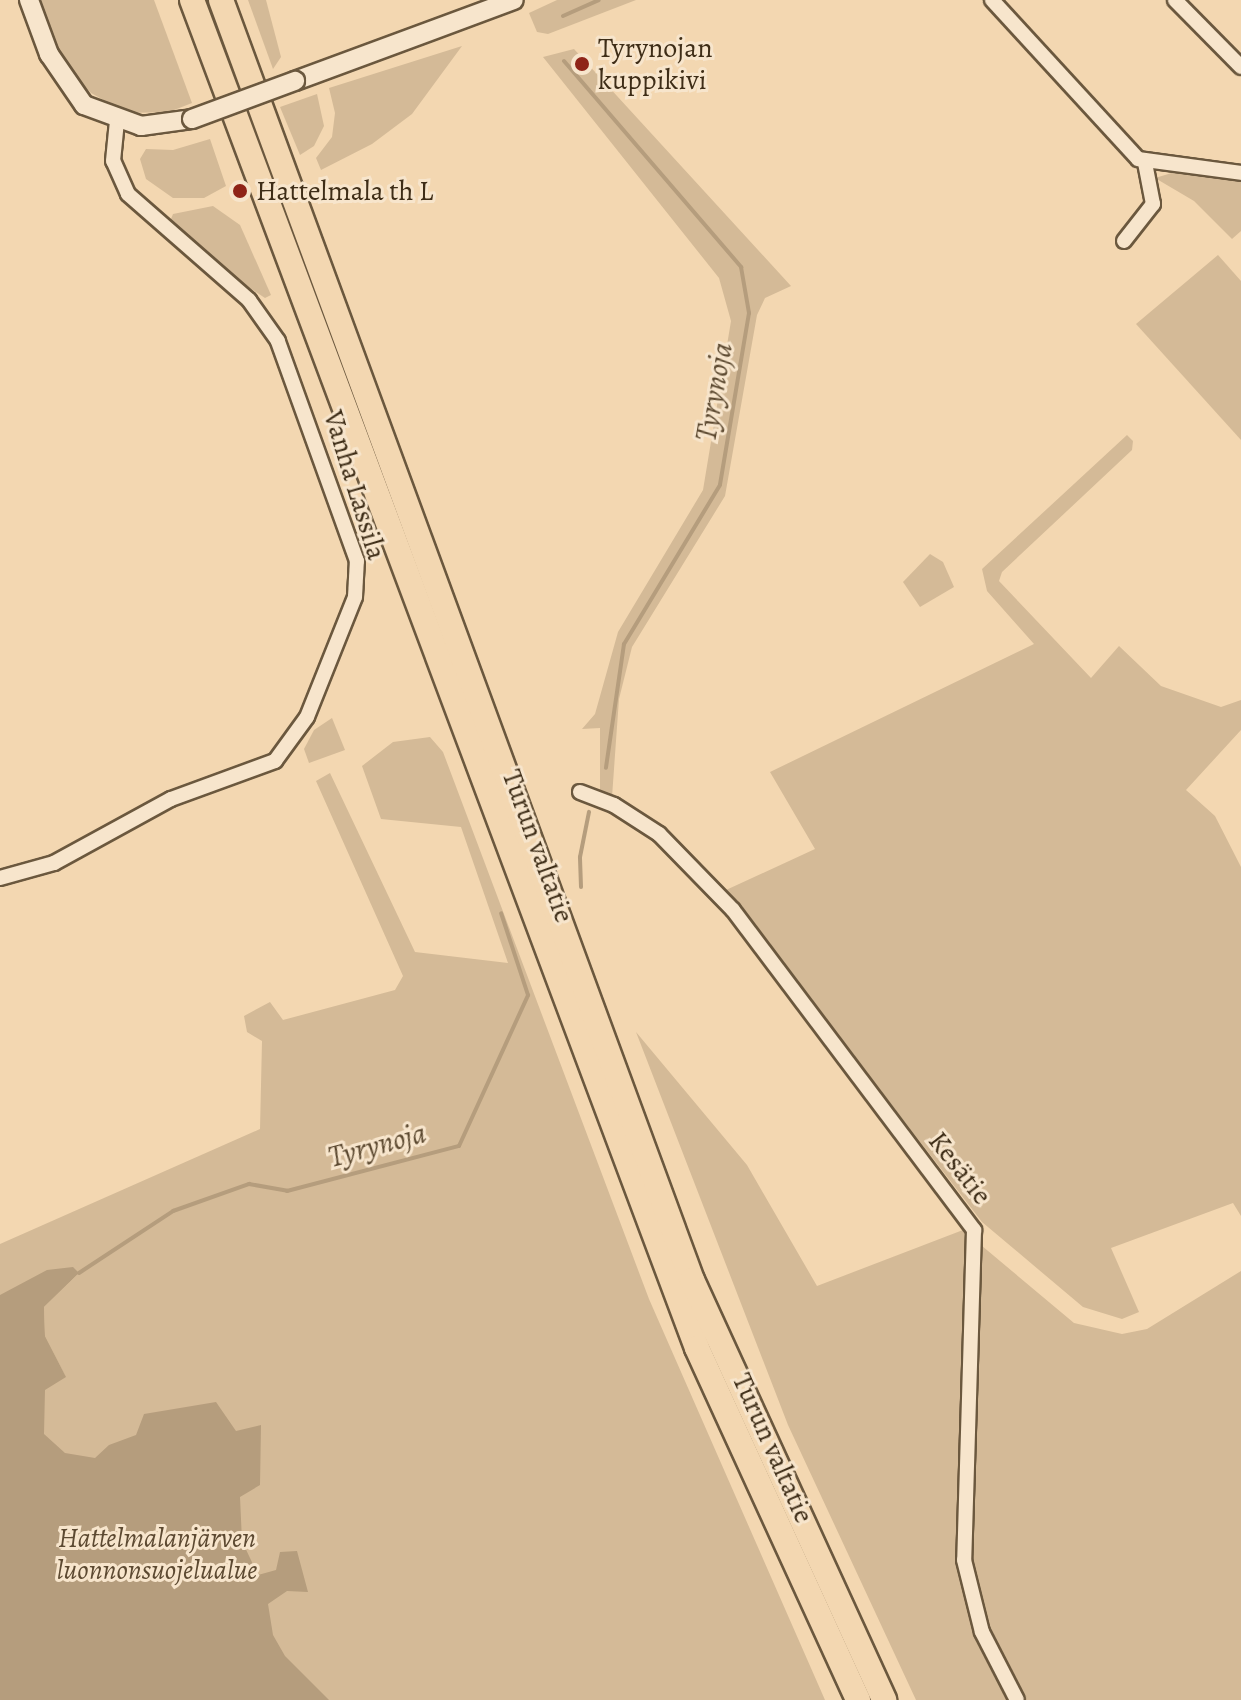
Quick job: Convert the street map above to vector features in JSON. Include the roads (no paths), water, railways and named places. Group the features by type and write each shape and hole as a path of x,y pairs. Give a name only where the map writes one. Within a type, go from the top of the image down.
{"highway":[{"name":"Turun valtatie","path":"192,0 697,1348 858,1700"},
{"name":"Turun valtatie","path":"221,0 692,1280 884,1700"}],"street":[{"path":"29,0 67,85 84,105 117,121 156,127 192,119 514,0"},
{"path":"992,0 1145,163 1153,204 1124,241"},
{"path":"1175,0 1241,67"},
{"name":"Vanha Lassila","path":"0,878 54,863 171,799 275,761 307,717 355,597 357,561 278,341 249,300 128,194 113,161 117,121"},
{"path":"1145,163 1241,173"},
{"name":"Kesätie","path":"580,792 614,805 659,834 733,910 974,1230 964,1560 982,1632 1017,1700"}],"waterway":[{"path":"563,16 599,0"},
{"name":"Tyrynoja","path":"564,61 741,267 749,313 720,485 624,644 606,768"},
{"path":"581,887 580,857 589,812"},
{"name":"Tyrynoja","path":"79,1273 173,1211 249,1184 287,1191 459,1146 528,995 501,913"}],"place":[{"name":"Tyrynojan kuppikivi","path":"582,64"},
{"name":"Hattelmala th L","path":"240,191"}],"park label":[{"name":"Hattelmalanjärven luonnonsuojelualue","path":"157,1554"}]}
